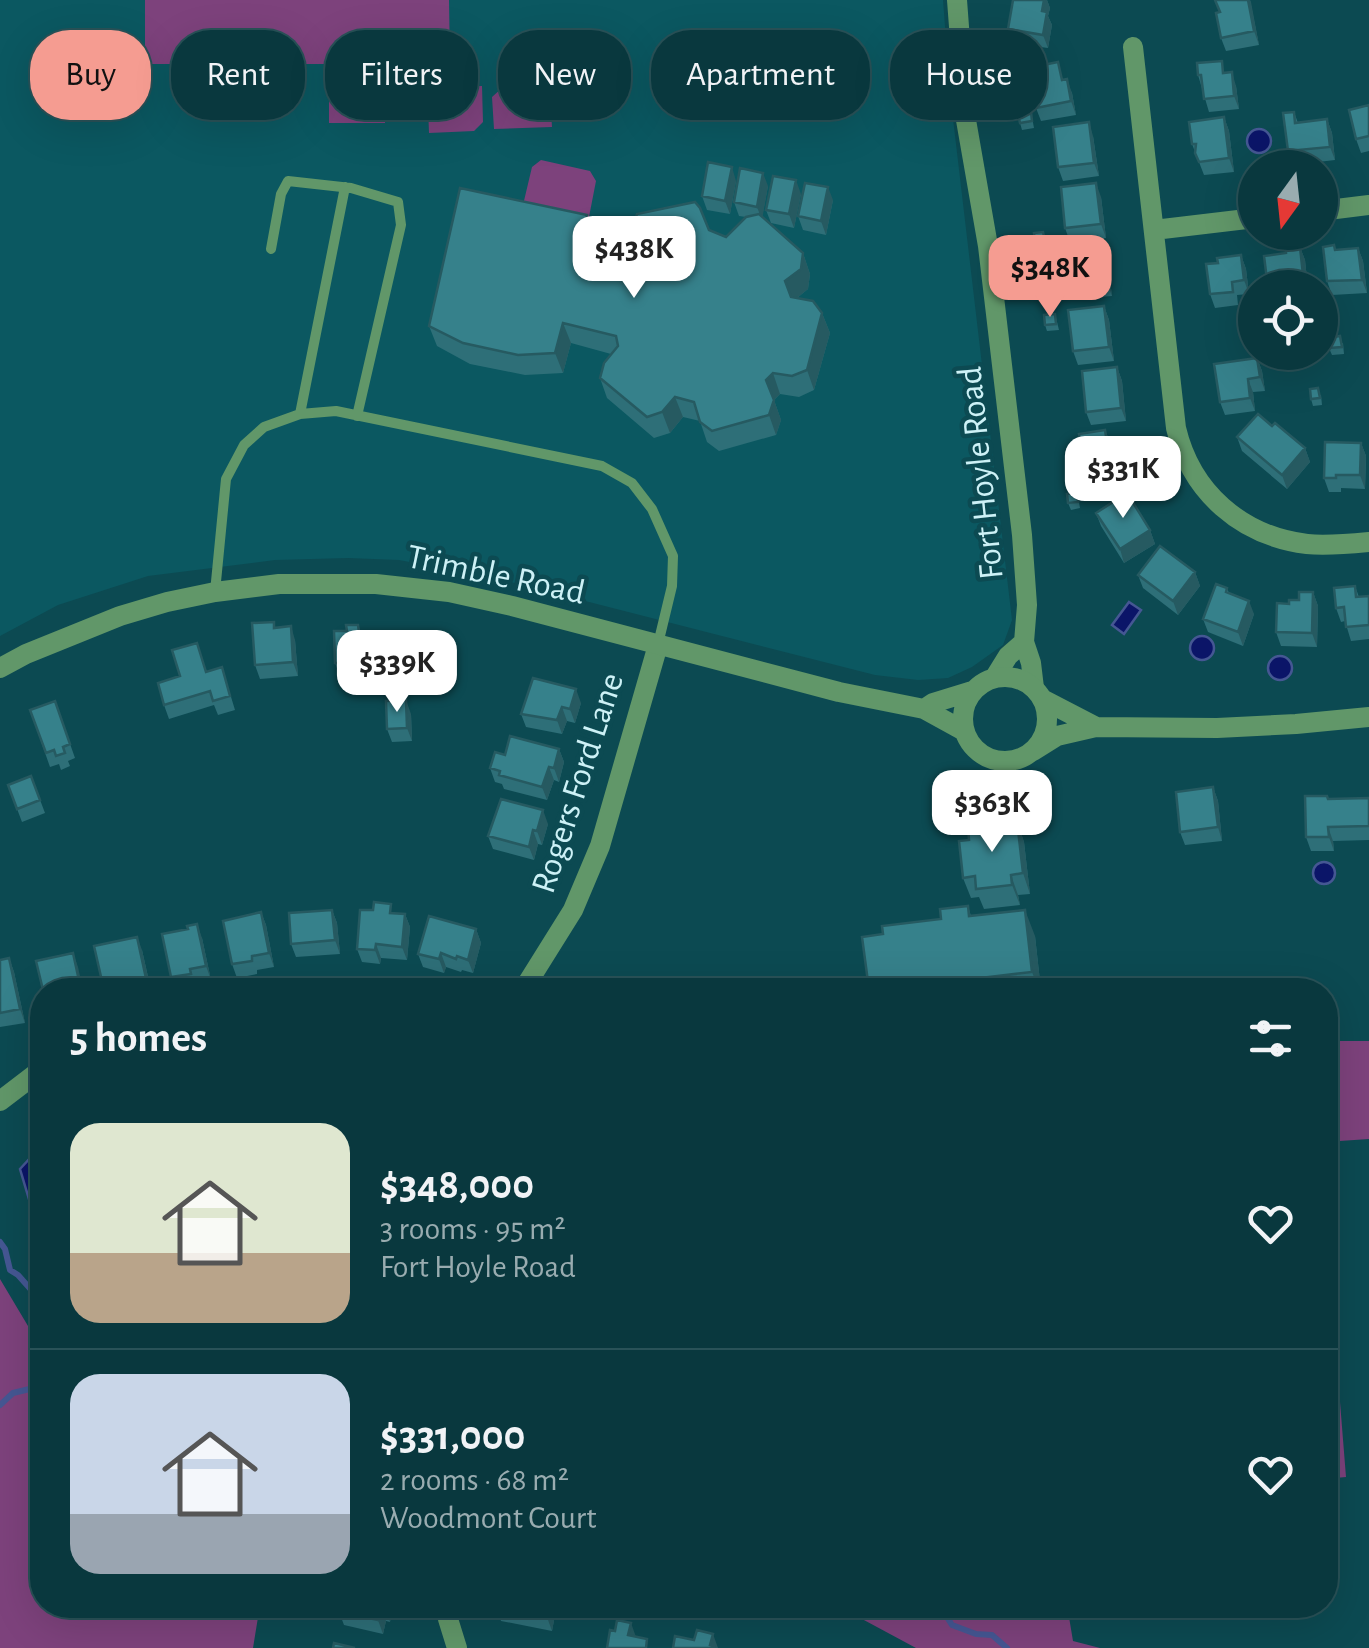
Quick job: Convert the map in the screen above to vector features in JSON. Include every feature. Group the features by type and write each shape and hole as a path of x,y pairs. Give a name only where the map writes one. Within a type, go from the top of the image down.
{"street":[{"name":"Fort Hoyle Road","path":"957,0 966,120 988,246 1022,535 1027,605 1024,642 1038,694"},
{"path":"1133,46 1176,428 1188,465 1225,510 1257,530 1310,544 1369,542"},
{"path":"1338,208 1369,204"},
{"path":"1154,230 1238,220"},
{"name":"Trimble Road","path":"0,668 120,616 215,592 279,584 376,584 449,592 512,606 839,692 924,709 964,731"},
{"path":"996,677 1008,656 1024,642"},
{"name":"Rogers Ford Lane","path":"530,978 573,910 600,846 658,645"},
{"path":"1096,727 1038,694 1023,680 1010,676 983,682 965,703 962,716 970,744 993,760 1007,761 1021,758 1057,736 1096,727 1217,728 1369,716"},
{"path":"924,709 972,692"},
{"path":"1033,751 1047,726 1047,712 1038,694"},
{"path":"0,1101 30,1078"},
{"path":"448,1618 457,1648"}],"lane":[{"path":"271,248 281,194 288,181 344,187 398,202 400,225 357,416"},
{"path":"300,414 344,187"},
{"path":"215,592 226,478 244,445 264,427 300,414 336,412 602,466 632,483 652,509 673,556 672,586 658,645"}],"shaded area":[{"path":"0,0 943,0 945,30 890,30 890,120 953,120 1012,620 1003,645 972,667 948,678 918,680 875,675 499,579 399,560 348,558 275,560 148,576 58,605 0,636"},
{"path":"145,0 449,0 449,30 325,30 325,64 305,64 305,30 171,30 171,64 151,64 151,30 145,30"},
{"path":"478,86 482,86 483,122 474,131 429,133 428,120 478,120"},
{"path":"498,92 498,120 552,120 552,127 494,129 492,97"},
{"path":"329,120 385,120 385,123"},
{"path":"1255,130 1263,130 1270,137 1266,150 1252,150 1248,145 1248,137"},
{"path":"541,160 590,171 596,181 587,220 523,205 532,167"},
{"path":"1129,602 1141,610 1124,634 1112,625"},
{"path":"1202,636 1211,639 1211,657 1202,660 1193,657 1190,648 1193,639"},
{"path":"1280,656 1289,659 1289,677 1280,680 1271,677 1268,668 1271,659"},
{"path":"1320,862 1328,862 1335,873 1328,884 1320,884 1313,877 1313,869"},
{"path":"1338,1041 1369,1041 1369,1139 1338,1141"},
{"path":"30,1158 30,1203 20,1169"},
{"path":"0,1279 30,1327 30,1618 258,1618 253,1648 0,1648"},
{"path":"1338,1377 1346,1477 1338,1478"},
{"path":"860,1618 1069,1618 1073,1641 1100,1648 916,1648"}],"building":[{"path":"1013,0 1044,0 1042,11 1047,12 1044,30 1008,29"},
{"path":"1215,0 1248,0 1254,31 1221,38 1216,13 1220,12"},
{"path":"1222,61 1223,73 1232,72 1234,96 1204,99 1197,63"},
{"path":"1058,62 1062,80 1067,79 1071,101 1047,106 1047,64"},
{"path":"1369,105 1369,136 1356,139 1349,110"},
{"path":"1294,112 1295,123 1327,119 1330,147 1288,150 1283,113"},
{"path":"1224,117 1229,158 1199,162 1189,122"},
{"path":"1089,122 1094,163 1058,167 1053,127"},
{"path":"708,162 732,167 725,201 702,196"},
{"path":"740,168 763,173 757,207 734,202"},
{"path":"773,176 796,180 789,214 766,210"},
{"path":"805,183 828,187 821,221 798,216"},
{"path":"1096,183 1101,224 1065,228 1061,187"},
{"path":"460,188 587,215 581,254 627,261 637,249 632,228 637,214 695,202 709,230 726,237 746,217 759,214 803,253 801,269 785,281 791,297 813,301 822,313 807,370 792,376 773,373 766,380 774,400 769,415 712,431 700,422 694,402 675,397 662,412 647,417 600,378 604,363 618,346 616,336 563,323 555,353 518,355 463,343 429,326"},
{"path":"1043,232 1045,241 1035,243 1034,233"},
{"path":"1098,248 1107,282 1081,285 1080,274 1071,275 1068,251"},
{"path":"1358,248 1362,280 1338,281 1338,270 1326,270 1323,250"},
{"path":"1300,250 1302,270 1266,270 1264,256"},
{"path":"1241,255 1243,270 1238,270 1238,281 1232,282 1233,292 1210,294 1206,264 1218,263 1217,258"},
{"path":"1104,306 1109,347 1073,351 1068,310"},
{"path":"1055,314 1056,324 1045,325 1044,315"},
{"path":"1238,361 1238,370 1259,370 1260,377 1248,379 1250,398 1220,402 1214,364"},
{"path":"1117,367 1121,408 1086,412 1082,371"},
{"path":"1318,388 1320,398 1311,399 1310,389"},
{"path":"1258,414 1305,448 1282,475 1237,437"},
{"path":"1105,430 1117,479 1087,483 1079,434"},
{"path":"1325,442 1361,443 1360,475 1324,478"},
{"path":"1077,492 1078,502 1068,503 1067,494"},
{"path":"1127,493 1150,530 1120,549 1096,513"},
{"path":"1160,546 1195,572 1173,601 1138,575"},
{"path":"1216,584 1249,601 1238,632 1203,619"},
{"path":"1355,586 1356,597 1369,596 1369,625 1346,627 1344,607 1336,608 1334,588"},
{"path":"1299,592 1313,592 1312,633 1276,632 1277,603 1299,600"},
{"path":"274,622 274,628 291,626 293,662 255,665 252,623"},
{"path":"346,625 358,625 359,632 366,633 367,662 335,663 334,631 347,631"},
{"path":"197,643 206,672 222,667 230,696 213,701 210,691 164,705 158,683 180,676 172,650"},
{"path":"533,678 576,689 570,709 562,707 557,720 521,714"},
{"path":"406,700 407,728 387,729 386,701"},
{"path":"55,701 70,744 63,747 65,753 56,756 54,750 46,753 30,710"},
{"path":"510,736 559,749 554,768 549,767 542,787 499,775 500,771 490,768 495,752 505,755"},
{"path":"31,776 40,800 17,809 8,785"},
{"path":"1213,787 1218,827 1180,832 1176,792"},
{"path":"1305,796 1369,798 1369,826 1328,827 1329,837 1306,837"},
{"path":"501,799 543,810 529,847 488,836"},
{"path":"1017,821 1023,873 1011,875 1012,885 976,889 975,876 963,878 959,841 969,840 968,827"},
{"path":"374,902 391,904 390,913 405,914 402,947 376,944 375,950 357,949 360,910 373,910"},
{"path":"968,906 969,916 1025,910 1032,972 980,978 867,978 862,937 883,934 882,926 941,919 940,909"},
{"path":"332,910 335,940 291,944 289,913"},
{"path":"261,912 269,953 232,964 223,921"},
{"path":"429,916 476,929 468,960 441,953 439,959 418,954"},
{"path":"197,924 206,966 190,969 191,974 171,977 162,934"},
{"path":"137,937 146,978 101,978 94,946"},
{"path":"73,953 78,978 40,978 36,961"},
{"path":"9,958 20,1009 0,1013 0,960"},
{"path":"617,1620 631,1623 628,1635 647,1639 646,1648 607,1648 610,1630 615,1631"},
{"path":"697,1630 713,1634 710,1645 714,1648 673,1648 675,1636 694,1640"}],"waterway":[{"path":"0,1242 10,1270 30,1288"},
{"path":"0,1405 13,1393 30,1389"},
{"path":"948,1618 952,1625 992,1635 1007,1648"}]}
